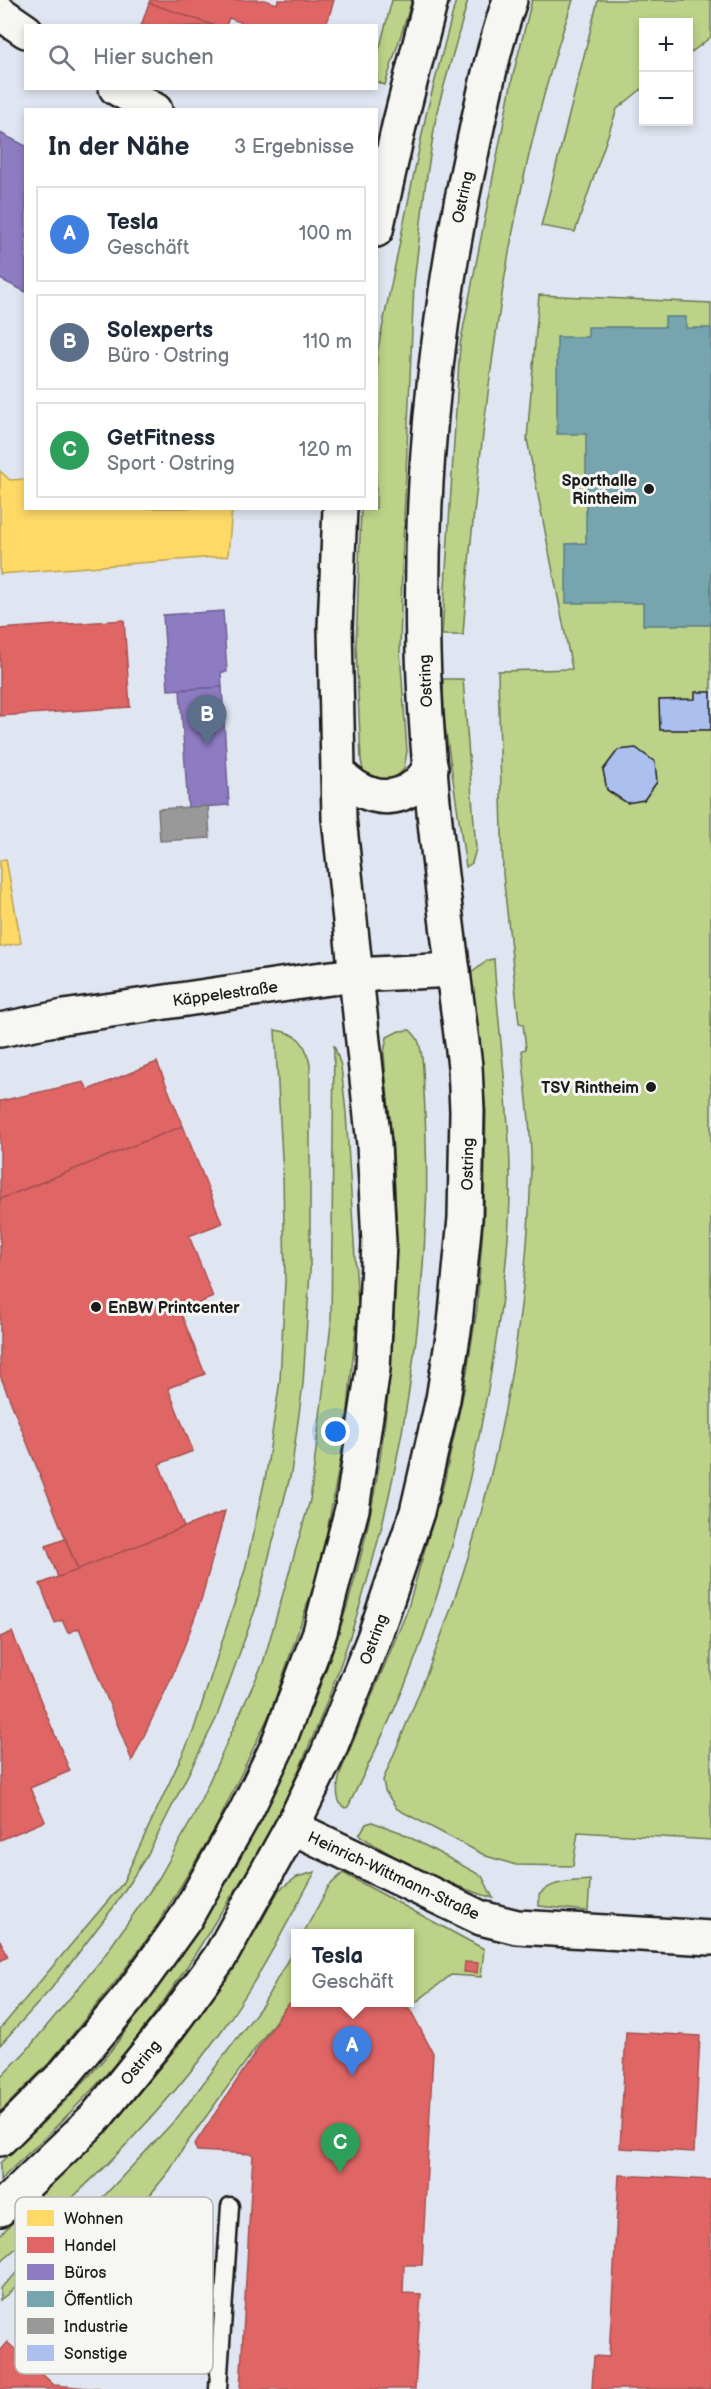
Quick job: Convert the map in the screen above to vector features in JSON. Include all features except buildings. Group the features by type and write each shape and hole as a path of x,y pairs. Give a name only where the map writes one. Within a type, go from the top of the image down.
{"main road":[{"path":"378,214 431,0"},
{"name":"Ostring","path":"0,2209 95,2118 171,2024 220,1957 292,1827 328,1754 374,1638 417,1512 443,1399 462,1257 467,1175 465,1066 431,768 423,625 425,496 435,378 456,221 497,39 510,0"},
{"path":"0,13 24,30"},
{"path":"120,90 151,108"},
{"path":"0,2139 62,2078 129,1997 185,1919 246,1811 277,1747 320,1632 352,1509 374,1369 379,1243 374,1144 339,818 335,627 340,510"},
{"path":"338,772 350,785 365,794 382,797 399,794 415,786 431,768"},
{"name":"Käppelestraße","path":"0,1030 75,1015 355,975 453,970"},
{"name":"Heinrich-Wittmann-Straße","path":"292,1827 481,1918 508,1925 711,1938"}],"lane":[{"path":"218,2389 230,2206"}],"green space":[{"path":"392,0 412,0 385,85 378,82 378,54"},
{"path":"456,0 468,0 437,111 414,283 400,651 407,751 404,769 394,779 381,783 370,782 363,771 361,760 356,648 361,510 378,510 378,348 426,115"},
{"path":"532,0 573,0 542,103 508,259 482,445 463,635 442,635 460,345 513,75"},
{"path":"598,0 711,0 711,37 693,51 693,18 639,18 639,91 617,109 575,232 541,226"},
{"name":"TSV Rintheim","path":"539,295 711,303 711,1840 578,1832 573,1866 516,1865 486,1856 397,1809 385,1791 383,1780 441,1637 477,1527 505,1410 523,1289 531,1167 530,1138 522,1050 526,1049 523,1024 519,1023 503,874 498,671 572,669 527,439"},
{"path":"443,679 463,679 476,849 472,863 466,867 444,719"},
{"path":"494,959 508,1118 510,1191 505,1273 491,1373 458,1525 436,1600 398,1702 348,1807 345,1808 341,1805 338,1796 341,1771 407,1611 444,1483 464,1390 477,1309 484,1212 486,1111 470,974 488,960"},
{"path":"275,1030 283,1031 300,1040 306,1050 310,1065 310,1271 303,1384 291,1473 255,1610 216,1719 148,1854 115,1905 51,1989 0,2045 0,2029 122,1884 193,1732 245,1570 266,1474 280,1380 285,1281 283,1176"},
{"path":"410,1030 418,1040 422,1059 427,1166 421,1293 398,1454 380,1534 358,1613 331,1690 301,1766 266,1839 173,1988 135,2040 107,2073 0,2180 0,2163 100,2064 133,2021 208,1912 261,1819 320,1686 351,1594 370,1516 381,1454 391,1360 396,1262 394,1173 384,1052 387,1037 399,1031"},
{"path":"334,1045 341,1066 346,1113 358,1306 346,1429 321,1564 271,1711 216,1827 158,1924 117,1980 50,2062 0,2112 0,2078 27,2050 102,1959 159,1878 192,1819 263,1663 310,1500 331,1324"},
{"path":"372,1822 400,1832 482,1876 493,1898 423,1871 359,1835 366,1824"},
{"path":"315,1872 246,1994 220,2033 171,2096 73,2197 38,2197 122,2113 177,2047 260,1924 279,1890 297,1877"},
{"path":"343,1873 484,1949 481,1977 451,1975 414,2004 414,1929 306,1929 329,1886"},
{"path":"590,1880 588,1911 539,1906 539,1895 544,1890 556,1884"},
{"path":"291,1954 291,2003 287,2005 184,2147 170,2170 148,2197 103,2197 177,2118 263,2004"},
{"path":"15,2220 15,2249 0,2262 0,2235"},
{"path":"15,2275 15,2288 0,2300 0,2288"}],"place":[{"name":"Sporthalle Rintheim","path":"649,489"},
{"name":"Solexperts","path":"207,745"},
{"name":"TSV Rintheim","path":"651,1087"},
{"name":"EnBW Printcenter","path":"96,1307"},
{"name":"Tesla","path":"352,2076"},
{"name":"GetFitness","path":"340,2173"}]}
